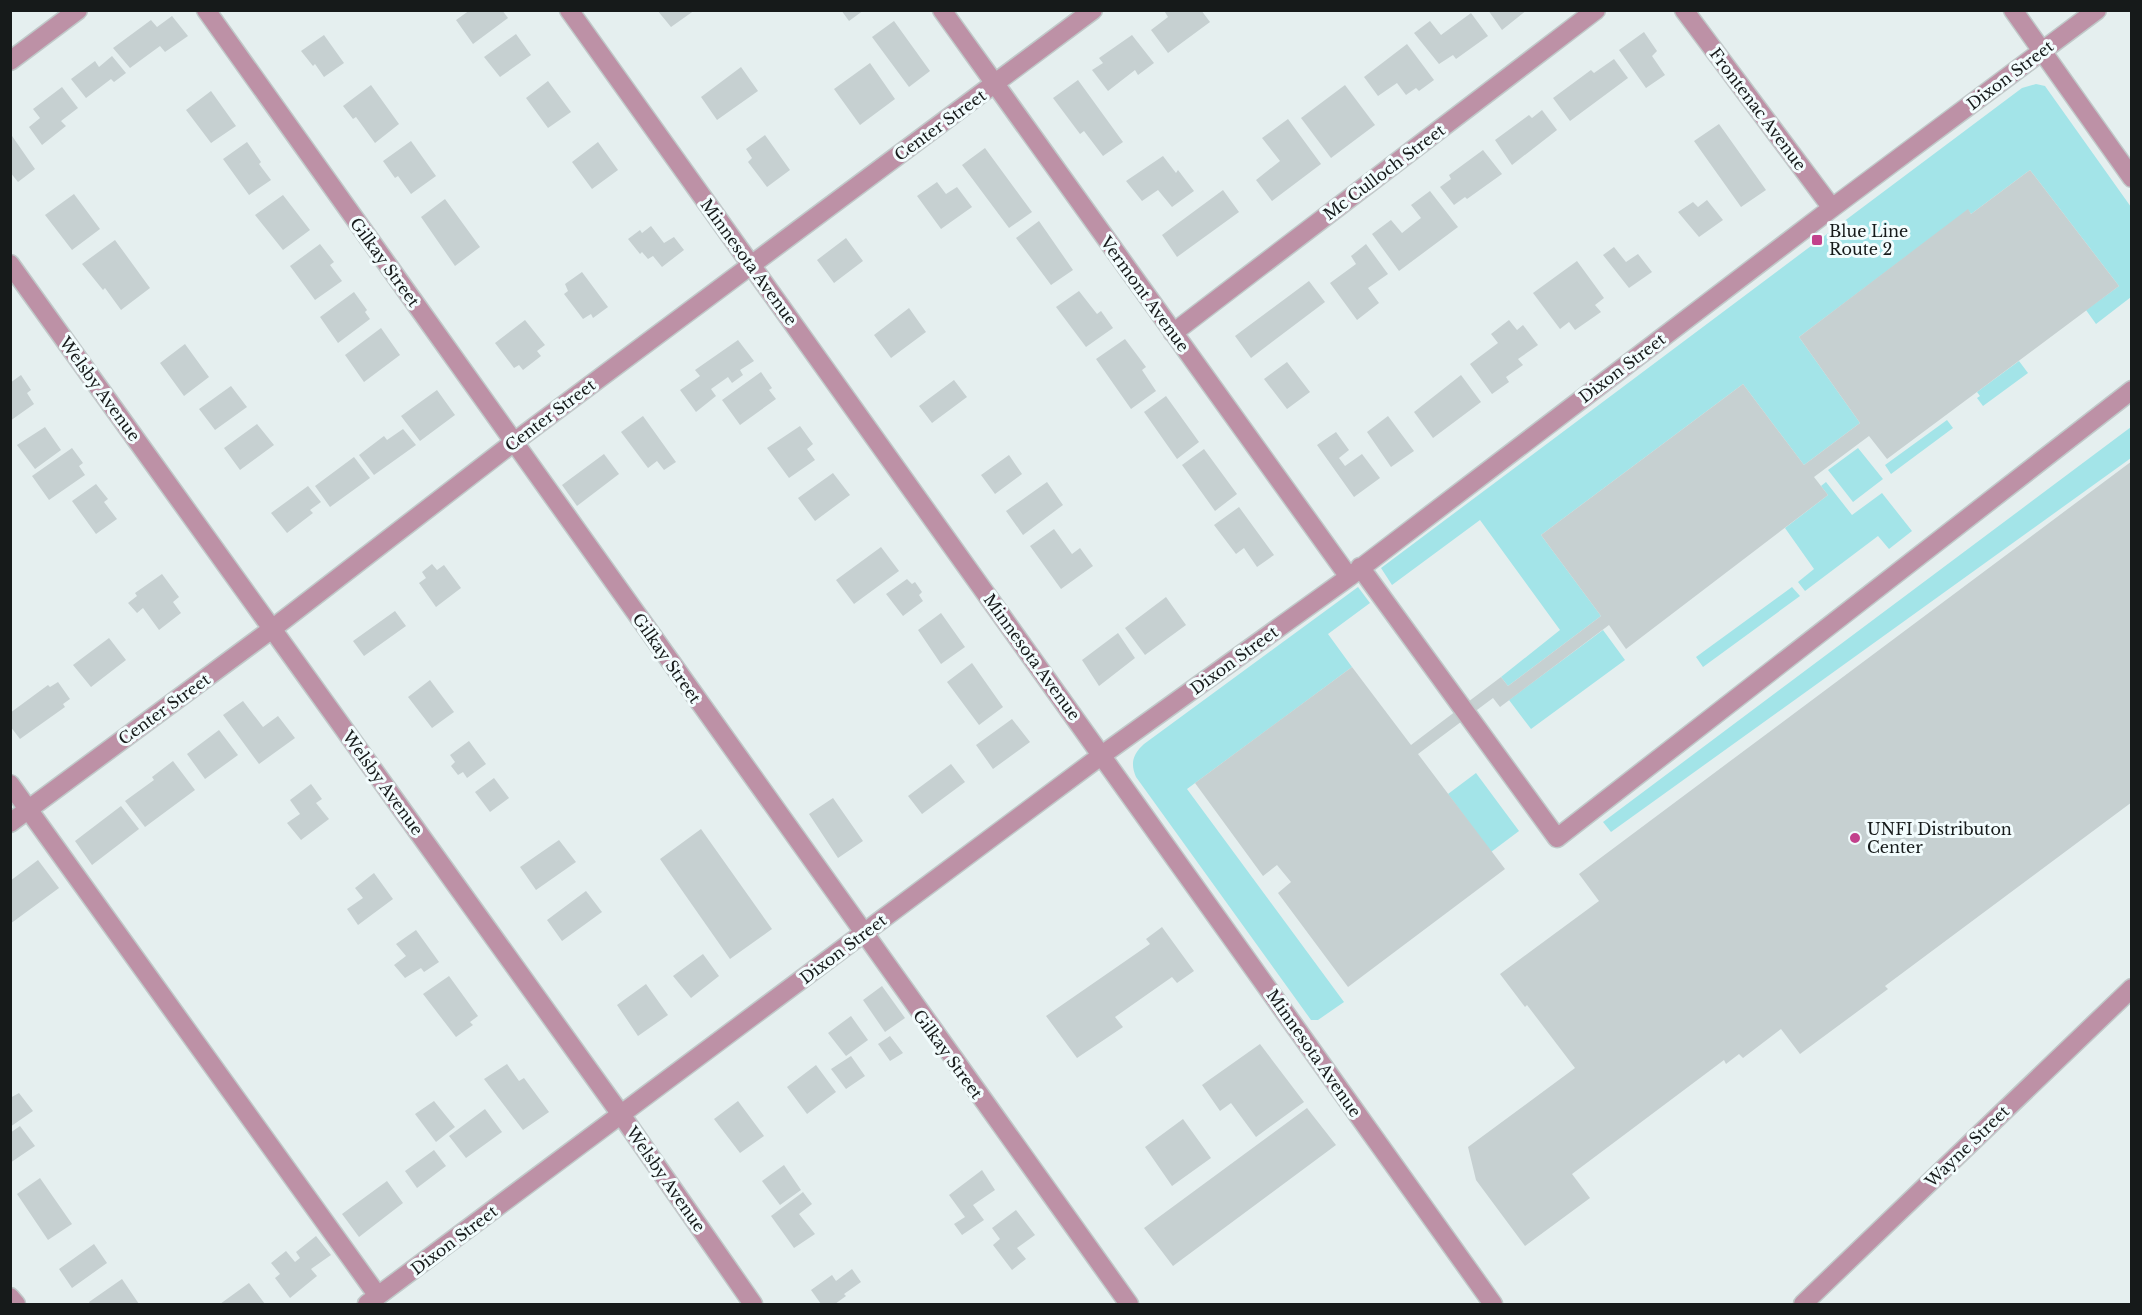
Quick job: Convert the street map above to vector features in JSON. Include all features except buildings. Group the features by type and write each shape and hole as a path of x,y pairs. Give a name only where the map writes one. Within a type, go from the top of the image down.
{"street":[{"path":"10,61 78,10"},
{"name":"Gilkay Street","path":"206,10 863,935 1129,1305"},
{"name":"Minnesota Avenue","path":"569,10 1493,1305"},
{"name":"Vermont Avenue","path":"942,10 1173,333 1557,838 2132,390"},
{"name":"Center Street","path":"10,822 272,629 514,442 1093,10"},
{"name":"Mc Culloch Street","path":"1173,333 1596,10"},
{"name":"Frontenac Avenue","path":"1684,10 1832,208"},
{"path":"2013,10 2132,178"},
{"name":"Dixon Street","path":"372,1300 622,1116 1102,755 1354,572 1832,208 2097,10"},
{"name":"Welsby Avenue","path":"10,264 622,1116 753,1305"},
{"path":"10,784 372,1300"},
{"name":"Wayne Street","path":"1803,1305 2132,988"},
{"path":"10,1297 16,1305"}],"shaded area":[{"path":"2036,84 2045,86 2131,207 2131,297 2096,324 2086,310 2119,286 2030,170 1971,214 1968,210 1799,337 1860,423 1804,465 1743,384 1541,535 1601,616 1508,686 1501,677 1560,630 1480,520 1392,585 1381,568 2022,88"},
{"path":"2019,361 2028,373 1983,406 1977,398 1980,396 1977,392"},
{"path":"1947,420 1953,428 1891,474 1885,465"},
{"path":"2131,427 2131,458 1611,832 1603,822"},
{"path":"1858,448 1883,479 1853,502 1828,470"},
{"path":"1826,482 1852,515 1882,493 1912,531 1889,549 1878,536 1805,591 1798,582 1814,569 1785,528 1828,495 1821,486"},
{"path":"1358,587 1370,603 1328,634 1352,667 1187,789 1344,1002 1318,1020 1311,1020 1136,777 1133,763 1137,751 1144,744"},
{"path":"1792,587 1800,596 1703,667 1696,657"},
{"path":"1603,630 1625,660 1531,729 1509,700"},
{"path":"1476,773 1519,831 1491,852 1448,794"}],"place":[{"name":"Blue Line Route 2","path":"1817,240"},
{"name":"UNFI Distributon Center","path":"1855,838"}]}
